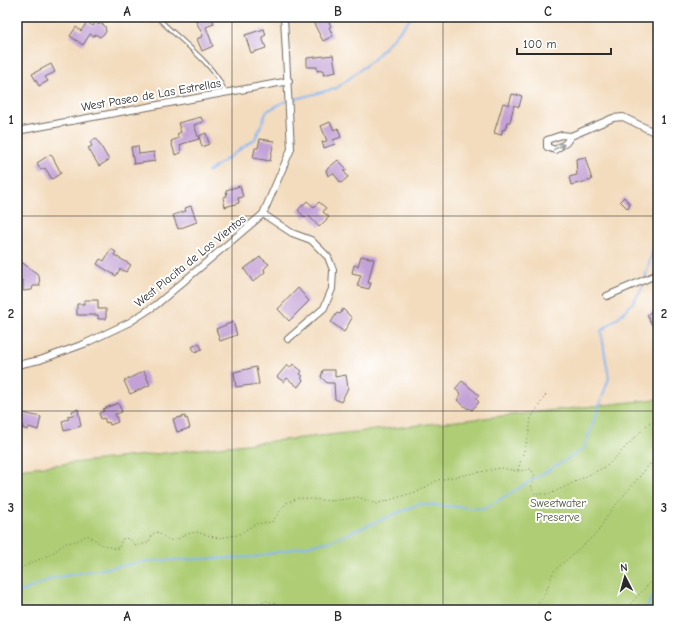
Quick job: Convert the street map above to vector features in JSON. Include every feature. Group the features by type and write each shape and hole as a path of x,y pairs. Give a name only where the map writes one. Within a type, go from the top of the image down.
{"street":[{"path":"284,17 289,81 291,149 263,214 292,233 311,240 328,258 332,270 332,289 324,308 288,340"},
{"name":"West Paseo de Las Estrellas","path":"17,131 289,81"},
{"path":"571,136 613,118 623,117 658,134"},
{"name":"West Placita de Los Vientos","path":"17,365 40,360 84,344 130,322 156,305 263,214"},
{"path":"607,296 658,274"}],"lane":[{"path":"157,17 203,60 217,77 225,93"}],"path":[{"path":"518,471 529,434 531,418 547,393"},
{"path":"17,570 51,554 66,543 77,541 87,535 113,548 119,548 122,539 130,539 135,546 148,543 153,534 157,532 169,540 176,540 187,534 196,532 218,538 238,535 255,524 272,522 286,503 299,498 332,501 358,497 376,504 419,491 438,480 501,468 518,471 531,469 535,476 532,488 535,494 550,494 607,466 649,423 658,419"},
{"path":"534,610 546,592 554,572 597,533 610,512 655,458 658,452"},
{"path":"625,610 658,574"},
{"path":"244,610 267,601 296,610 309,608 311,610"},
{"path":"192,610 201,604 218,610"}],"green space":[{"name":"Sweetwater Preserve","path":"658,399 658,610 17,610 17,469"}],"building":[{"path":"200,17 212,17 214,24 206,27 213,46 202,51 197,39 203,36 195,19"},
{"path":"317,17 321,17 323,21 327,19 331,26 329,27 333,36 323,41 312,20"},
{"path":"87,22 93,26 95,22 99,25 100,23 105,26 106,32 100,37 95,34 94,36 90,34 83,45 70,36 76,27 81,31"},
{"path":"264,29 266,35 262,37 266,48 251,53 245,35"},
{"path":"333,55 336,72 323,75 324,70 317,71 317,67 307,67 307,58"},
{"path":"51,64 55,72 45,77 48,81 39,86 32,74"},
{"path":"512,94 522,96 519,107 514,105 510,122 507,122 505,130 503,129 501,135 494,133 503,103 509,105"},
{"path":"201,117 203,122 194,125 199,139 182,144 180,146 181,153 175,155 171,141 179,138 177,134 181,132 178,123"},
{"path":"330,122 334,130 338,128 341,137 333,140 335,144 324,148 322,142 327,141 321,126"},
{"path":"206,133 209,144 202,147 199,136"},
{"path":"96,138 109,160 99,166 88,148 92,146 90,142"},
{"path":"260,139 274,141 270,161 253,158 255,148 258,148"},
{"path":"138,146 139,154 154,152 155,161 134,164 131,147"},
{"path":"51,154 61,173 52,179 45,168 41,170 37,163"},
{"path":"585,157 592,180 571,185 569,177 577,175 576,159"},
{"path":"338,160 347,169 344,171 348,177 341,183 333,173 328,176 326,170"},
{"path":"240,186 243,197 238,198 239,203 225,207 223,197 227,196 226,190"},
{"path":"624,197 630,204 628,209 620,201"},
{"path":"307,201 314,207 319,202 326,208 323,212 329,217 319,227 308,215 305,218 298,210"},
{"path":"191,206 197,222 178,229 173,215 186,211 185,208"},
{"path":"111,249 116,252 114,255 131,265 126,272 120,269 116,276 97,264 100,259 104,261"},
{"path":"361,256 374,259 368,283 371,283 369,289 357,286 361,275 352,273 354,265 358,266"},
{"path":"260,257 269,264 264,269 265,272 253,282 244,269"},
{"path":"20,261 39,275 40,286 33,286 32,290 23,291 23,281 17,277 17,266"},
{"path":"298,288 309,301 289,321 278,309"},
{"path":"84,300 98,300 98,309 106,309 106,319 98,319 98,315 77,315 77,304 84,304"},
{"path":"343,309 352,318 344,332 331,322 337,313 340,314"},
{"path":"652,311 658,321 652,325 647,315"},
{"path":"233,322 237,335 220,341 216,329"},
{"path":"199,343 202,349 195,352 192,347"},
{"path":"293,364 302,371 300,374 303,376 301,378 303,380 298,387 287,378 284,382 277,377 287,365 290,368"},
{"path":"256,367 259,384 236,387 234,372"},
{"path":"323,370 335,370 335,377 346,375 348,388 341,402 335,399 334,383 327,383 321,377"},
{"path":"144,371 150,385 130,394 124,381"},
{"path":"462,381 479,395 476,399 479,402 472,410 469,408 468,409 457,400 461,394 455,389"},
{"path":"118,403 122,412 115,414 118,422 110,425 109,422 106,423 104,418 101,419 99,413 104,411 103,409"},
{"path":"78,409 81,426 64,431 62,421 69,419 67,416 73,415 72,411"},
{"path":"23,413 41,417 38,430 29,427 28,430 19,425"},
{"path":"185,416 190,428 177,432 173,419"}],"waterway":[{"path":"208,172 255,139 267,111 284,102 337,88 374,59 412,17"},
{"path":"645,278 658,231"},
{"path":"17,594 53,578 148,561 254,557 331,541 419,504 484,509 584,449 609,378 601,331 632,304 644,282"},
{"path":"645,610 658,587"}]}
